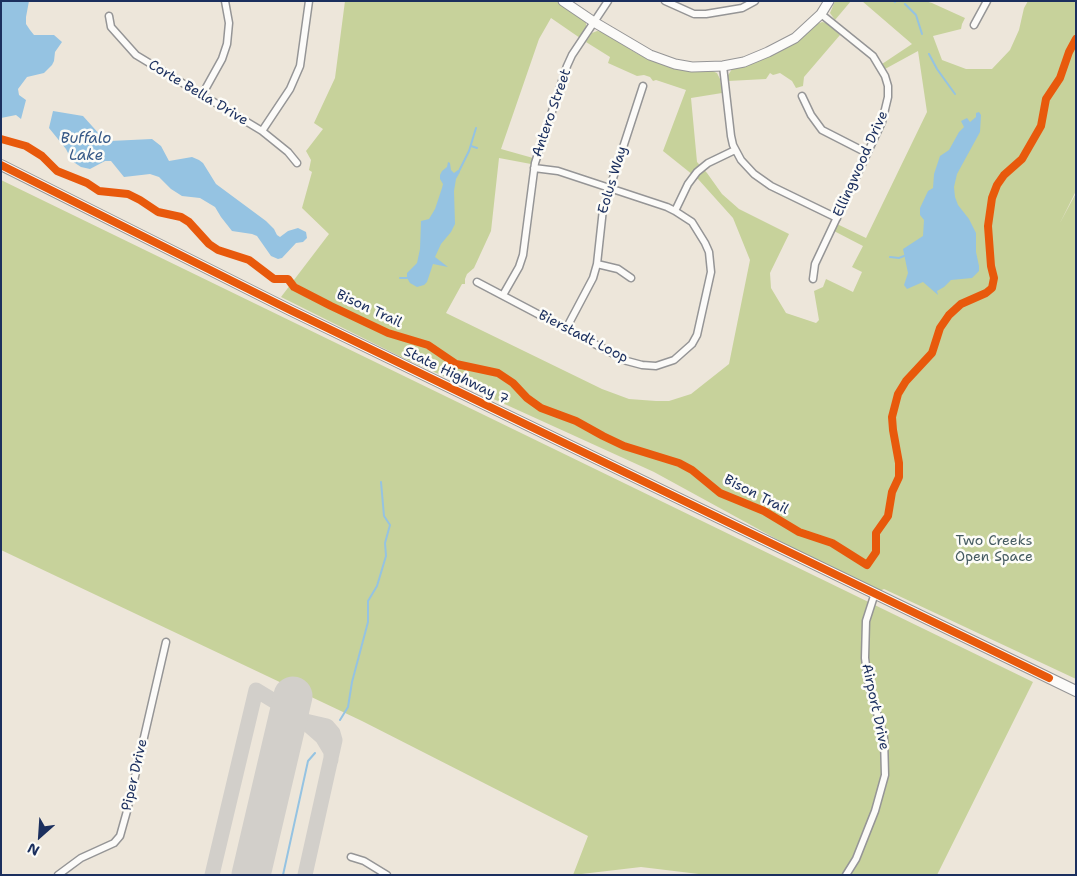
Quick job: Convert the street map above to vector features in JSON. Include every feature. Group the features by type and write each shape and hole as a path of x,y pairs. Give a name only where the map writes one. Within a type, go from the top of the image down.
{"main road":[{"name":"State Highway 7","path":"1,165 290,310 1076,691"}],"street":[{"path":"202,95 222,59 227,44 229,23 225,1"},
{"path":"262,131 284,100 297,73 302,56 309,1"},
{"path":"564,1 594,22 650,55 675,64 692,67 723,66 744,62 768,52 795,38 821,14 829,1"},
{"name":"Antero Street","path":"503,295 519,267 523,255 534,168 539,147 567,66 572,55 608,1"},
{"path":"665,1 694,14 742,8 755,1"},
{"path":"974,25 986,1"},
{"name":"Ellingwood Drive","path":"813,279 815,264 882,122 886,108 888,86 885,76 873,56 821,14"},
{"name":"Corte Bella Drive","path":"109,16 111,27 136,55 262,131 288,152 297,163"},
{"path":"723,66 729,129 735,150 747,167 761,181 837,218"},
{"name":"Eolus Way","path":"566,328 588,289 596,264 603,209 643,86"},
{"path":"802,96 811,115 822,130 867,153"},
{"path":"675,211 688,184 697,172 708,163 735,150"},
{"name":"Bierstadt Loop","path":"477,282 627,361 642,365 656,366 674,360 692,344 698,333 709,282 710,262 709,252 701,234 692,222 675,211 609,188 558,171 534,168"},
{"path":"596,264 618,269 632,278"},
{"name":"Airport Drive","path":"846,875 856,859 876,811 885,775 884,738 868,681 865,658 866,620 875,593"},
{"name":"Piper Drive","path":"58,875 81,858 114,843 120,836 166,642"},
{"path":"351,857 364,861 387,875"}],"green space":[{"name":"Two Creeks Open Space","path":"345,1 557,1 584,19 586,29 580,38 551,18 539,39 501,149 533,158 531,164 499,158 491,231 474,268 467,274 465,284 462,284 446,313 602,389 629,399 669,401 691,394 729,364 750,260 733,218 698,179 663,151 686,90 656,80 653,81 650,77 644,75 637,76 608,63 610,57 586,42 592,33 597,31 603,32 649,59 717,73 722,93 691,98 697,162 722,194 739,209 789,234 770,273 771,288 786,313 816,323 819,320 814,291 823,287 826,279 853,292 862,272 852,267 863,246 834,231 837,224 866,238 927,112 918,51 885,69 882,64 912,44 862,1 925,1 965,18 961,29 933,36 942,60 966,69 992,69 1010,50 1019,30 1024,8 1028,1 1076,1 1076,191 1060,223 1076,193 1076,679 884,589 875,593 654,472 399,356 281,297 329,234 302,208 312,172 309,170 311,160 306,151 323,129 314,123 335,78"},
{"path":"835,1 851,1 835,20 830,13"},
{"path":"827,23 840,35 804,77 803,86 796,88 792,81 780,73 773,75 770,73 766,79 728,81 727,77 732,69 773,55 799,40 817,24"},
{"path":"1,180 1033,682 937,875 707,875 641,867 573,875 588,836 362,721 1,550"}],"water":[{"path":"1,1 29,1 26,24 34,35 54,35 62,42 55,52 52,65 44,73 27,77 18,89 19,95 26,100 21,119 16,115 1,118"},
{"name":"Buffalo Lake","path":"53,111 83,116 101,136 110,141 152,139 161,146 169,161 192,157 199,160 203,163 216,184 266,221 277,235 280,237 288,231 298,228 306,232 307,238 303,242 296,243 282,258 278,259 271,256 257,236 232,231 215,207 200,198 182,196 171,189 159,177 150,174 124,177 111,161 105,161 90,169 81,167 72,161 66,149 49,128"},
{"path":"979,112 981,115 980,132 957,174 954,187 958,205 969,219 976,233 979,271 972,278 951,280 937,291 938,295 923,282 907,289 904,285 908,273 903,249 923,236 924,220 920,215 920,208 928,191 933,188 934,174 940,156 949,150 964,127 961,121 967,118 970,122 976,117 976,113"},
{"path":"448,162 454,173 458,170 460,172 456,179 454,191 455,224 441,244 435,257 448,267 433,264 427,282 417,287 410,283 407,273 417,263 420,249 421,221 429,219 435,209 443,184 440,175 447,167"}],"waterway":[{"path":"905,4 916,15 922,34"},
{"path":"929,54 955,94"},
{"path":"459,171 469,151 476,128"},
{"path":"471,146 477,148"},
{"path":"890,257 899,258 904,256"},
{"path":"400,278 407,278"},
{"path":"340,720 348,707 352,682 368,622 368,601 377,586 386,556 385,543 390,525 384,516 381,482"},
{"path":"283,875 308,761 315,753"}],"taxiway":[{"path":"212,875 256,690 289,710"},
{"path":"288,717 327,726 333,733 335,740 305,875"},
{"path":"306,723 322,737 331,752 331,760"}],"runway":[{"path":"251,875 293,696"}],"cycle path":[{"name":"Bison Trail","path":"1,139 26,146 42,156 57,171 87,183 99,191 128,194 158,212 181,217 189,222 209,244 218,250 249,260 274,279 288,279 294,287 331,306 388,333 428,345 456,364 498,373 513,383 527,398 541,408 576,421 624,446 679,463 692,470 720,493 764,511 799,532 832,543 867,565 876,552 876,533 888,516 892,492 899,477 899,463 892,417 898,394 906,381 932,353 940,328 949,315 961,304 986,293 992,288 994,278 991,266 988,226 992,198 997,185 1004,175 1022,159 1041,126 1046,99 1060,78 1069,52 1076,39"},
{"path":"1,165 290,310 1049,678"}]}
